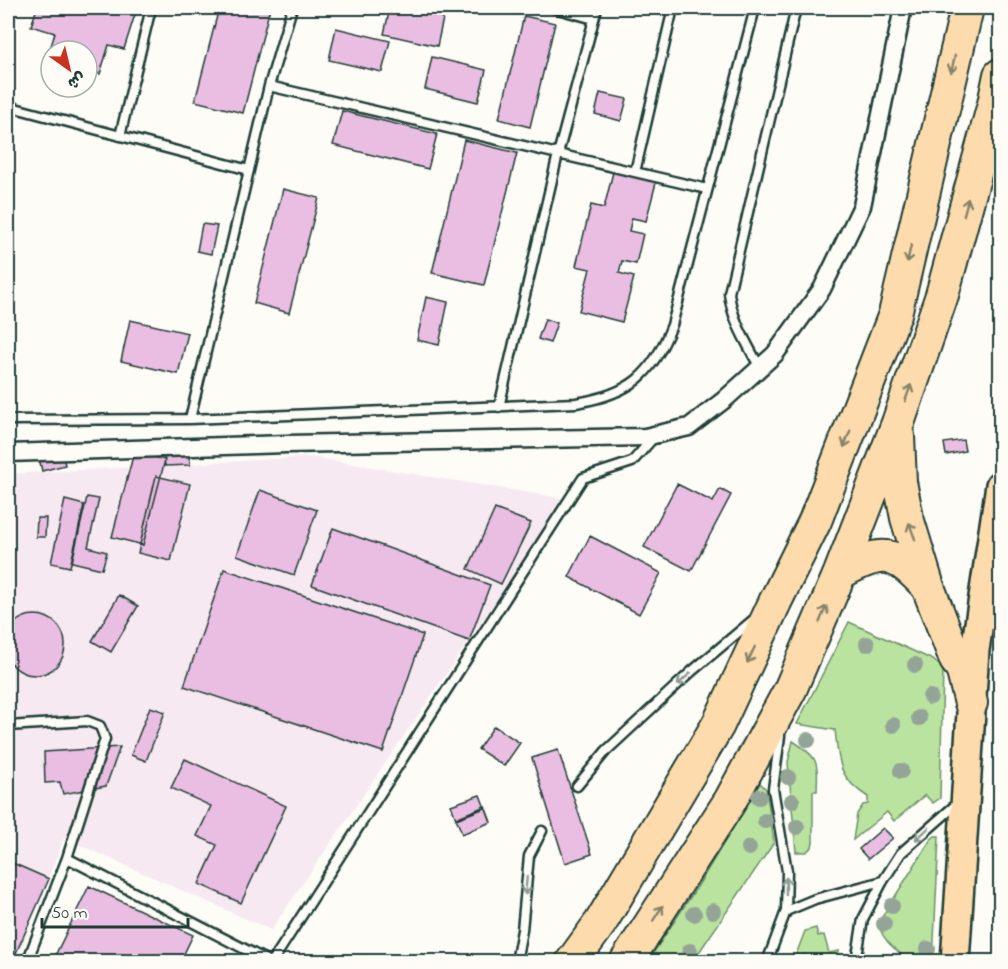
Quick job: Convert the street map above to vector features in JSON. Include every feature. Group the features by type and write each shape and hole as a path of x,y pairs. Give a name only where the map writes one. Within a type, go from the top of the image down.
{"highway":[{"path":"572,962 601,922 718,725 815,521 895,314 967,8"},
{"path":"626,962 730,801 790,690 840,573 898,423 942,295 1000,75"},
{"path":"898,423 900,482 903,500 928,587 956,660 962,668 971,703"},
{"path":"840,573 871,557 882,556 903,562 928,587"}],"main road":[{"path":"956,962 971,703 981,601 1000,485"}],"street":[{"path":"8,453 286,444 645,437 689,427 724,400 775,354 822,289 862,206 903,8"}],"lane":[{"path":"120,136 151,8"},
{"path":"190,419 269,86 292,8"},
{"path":"554,8 594,19"},
{"path":"499,407 558,154 597,8"},
{"path":"635,172 673,8"},
{"path":"8,420 190,419 576,404 602,399 626,388 647,371 663,350 672,325 755,8"},
{"path":"760,368 735,321 730,307 729,293 796,8"},
{"path":"269,86 707,189"},
{"path":"8,103 15,108 249,170"},
{"path":"67,858 271,962 583,478 632,462 656,435"},
{"path":"577,786 606,751 691,672 776,600"},
{"path":"766,962 786,910 787,871 773,789 778,744 790,690"},
{"path":"8,726 87,721 100,726 105,739 67,858 27,962"},
{"path":"856,962 863,919 901,853 966,796"},
{"path":"516,962 522,930 529,856 542,831"},
{"path":"786,910 815,899 883,881"}],"shaded area":[{"path":"311,457 566,499 271,930 64,838 16,961 8,962 8,474"}],"green space":[{"path":"849,622 933,660 943,668 940,798 933,803 925,795 894,821 887,812 853,840 857,814 863,805 868,804 868,797 845,776 839,761 835,730 797,724"},
{"path":"793,741 812,756 817,766 817,791 813,791 813,842 812,847 806,852 796,852 788,762"},
{"path":"760,783 766,789 774,842 771,847 693,961 648,961 699,884"},
{"path":"935,836 939,836 933,961 909,961 894,949 882,934 879,922"},
{"path":"816,928 818,936 824,935 829,953 839,951 836,961 817,961 804,954 794,960 805,931"}],"building":[{"path":"37,8 137,8 124,49 109,45 100,74 99,39 53,39 55,33 31,26"},
{"path":"219,8 270,8 243,113 195,101"},
{"path":"390,8 415,8 444,14 437,46 384,34"},
{"path":"524,16 555,23 530,127 499,119"},
{"path":"336,28 390,41 382,72 329,60"},
{"path":"432,57 486,70 478,102 425,89"},
{"path":"600,93 627,99 621,121 595,114"},
{"path":"342,111 437,134 428,169 333,145"},
{"path":"464,140 517,153 484,285 432,273"},
{"path":"614,168 657,179 646,221 632,218 629,231 643,234 636,264 622,261 619,273 634,277 622,322 579,311 590,269 576,266 591,205 604,208"},
{"path":"283,189 319,198 289,313 254,303"},
{"path":"202,224 217,226 211,254 197,251"},
{"path":"426,297 448,302 439,345 417,340"},
{"path":"545,319 557,323 550,343 538,339"},
{"path":"130,320 188,333 178,374 121,361"},
{"path":"963,440 965,451 946,455 944,443"},
{"path":"62,452 65,465 42,471 39,458"},
{"path":"134,452 165,460 143,545 112,537"},
{"path":"189,455 190,465 165,466 164,456"},
{"path":"156,476 190,484 171,561 138,553"},
{"path":"677,484 713,502 720,489 731,495 691,571 644,547"},
{"path":"260,490 317,510 294,575 237,555"},
{"path":"87,497 99,499 88,547 107,552 102,569 72,562"},
{"path":"65,500 84,505 70,567 51,563"},
{"path":"495,509 531,523 501,584 468,569"},
{"path":"37,518 46,518 45,537 36,537"},
{"path":"333,528 490,585 469,641 312,585"},
{"path":"590,536 661,573 639,614 569,577"},
{"path":"224,569 423,635 383,752 184,686"},
{"path":"119,595 138,606 111,652 92,641"},
{"path":"29,615 41,615 52,620 60,628 65,645 63,657 52,670 41,675 29,675 18,670 10,662 5,651 5,639 10,628 18,620"},
{"path":"150,707 165,712 146,761 131,755"},
{"path":"494,726 520,743 504,766 478,749"},
{"path":"120,747 106,786 63,794 60,782 45,783 44,752"},
{"path":"558,750 592,854 565,863 532,758"},
{"path":"185,759 286,806 241,903 199,884 217,845 197,836 211,806 171,788"},
{"path":"480,795 485,808 456,819 451,805"},
{"path":"485,806 491,822 462,834 456,818"},
{"path":"883,828 893,838 868,859 859,849"},
{"path":"8,861 49,879 12,962 8,962"},
{"path":"89,886 193,935 180,962 52,962"}]}
